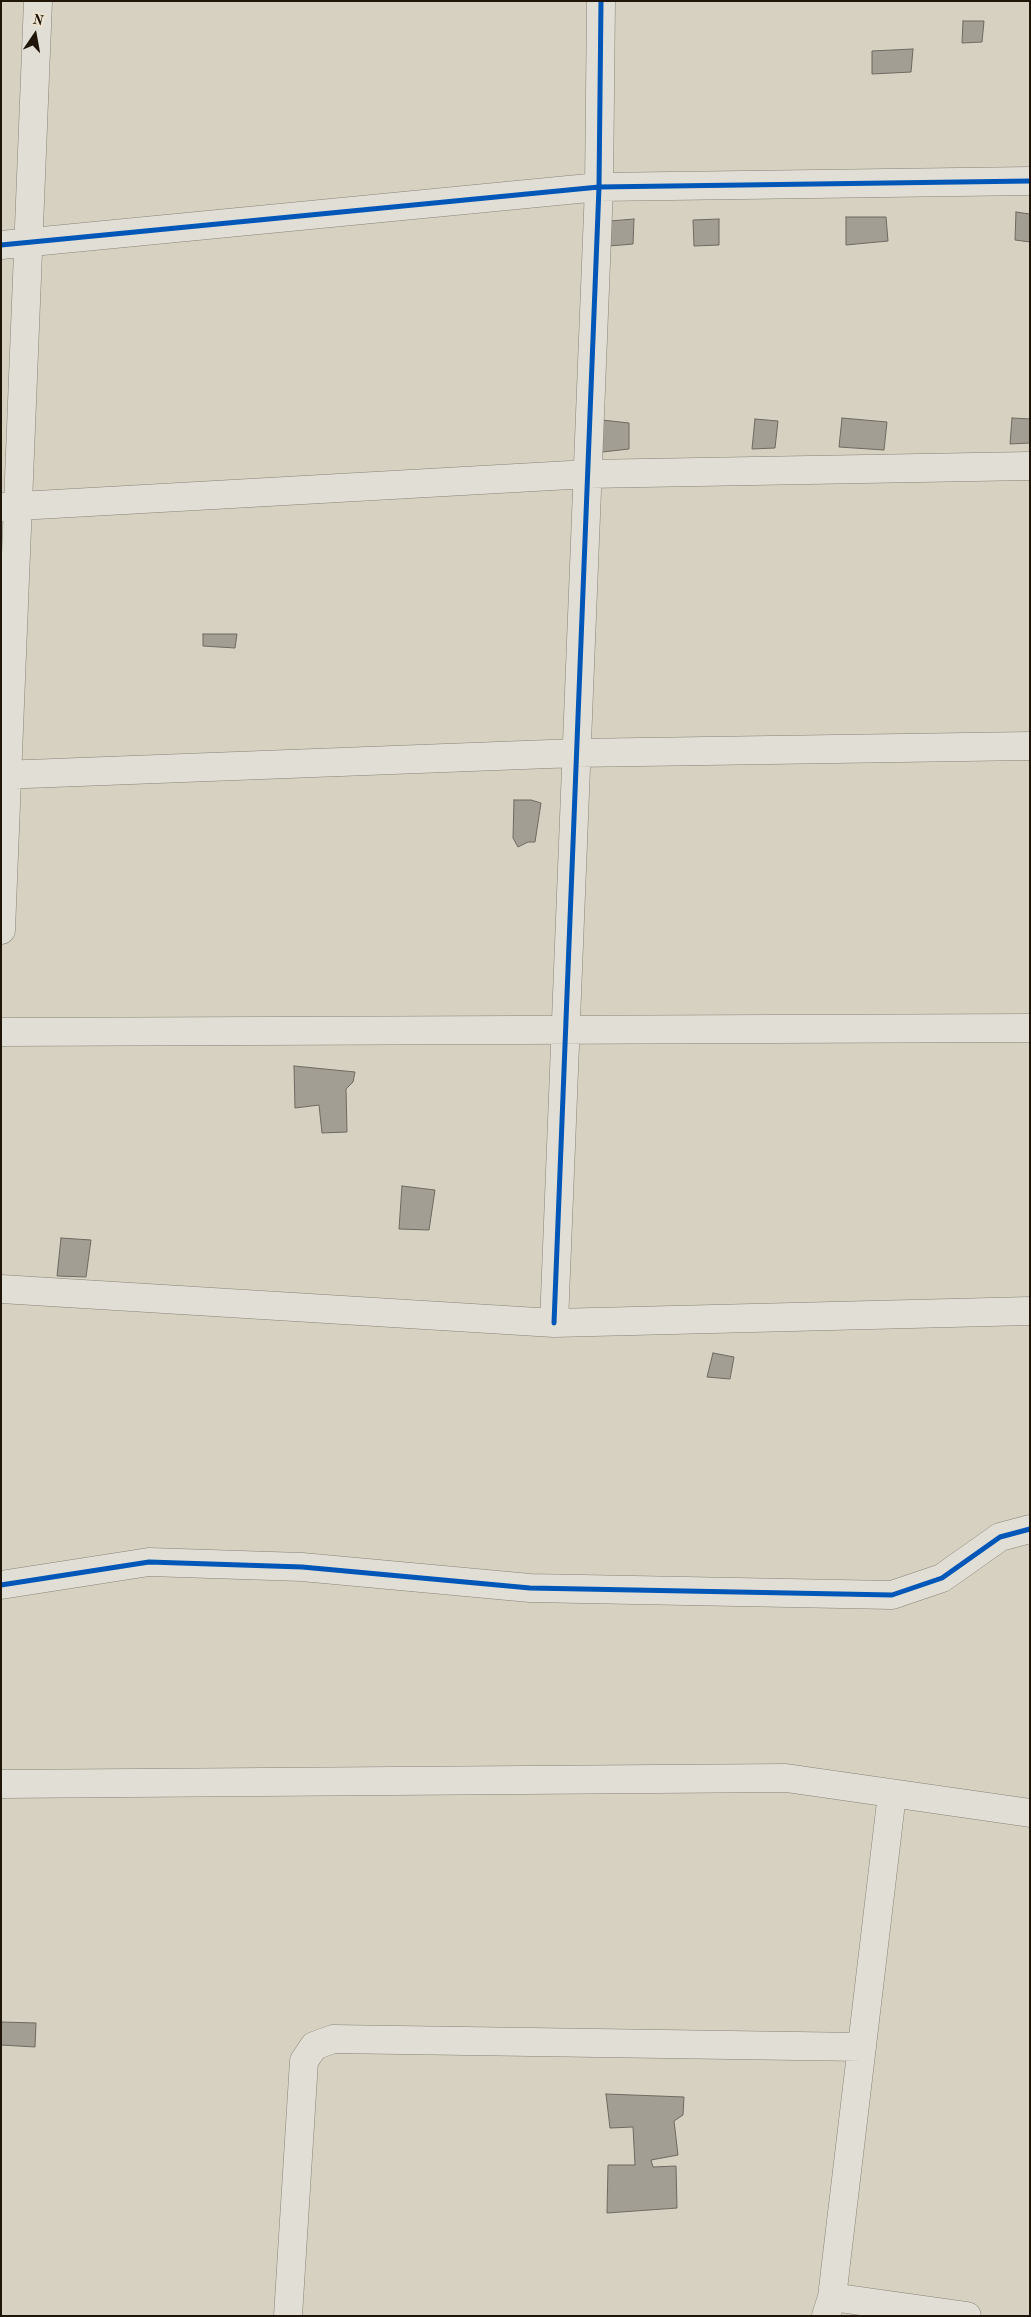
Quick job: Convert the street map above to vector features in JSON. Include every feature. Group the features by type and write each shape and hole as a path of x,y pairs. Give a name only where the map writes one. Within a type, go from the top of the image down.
{"street":[{"path":"1,930 10,506 28,242 38,1"},
{"path":"554,1323 599,187 601,1"},
{"path":"1,245 599,187 1030,181"},
{"path":"10,506 588,474 1030,466"},
{"path":"4,774 576,753 1030,746"},
{"path":"1,1032 1030,1028"},
{"path":"1,1289 554,1323 1030,1311"},
{"path":"1,1585 149,1562 302,1567 530,1588 892,1595 942,1578 1000,1537 1030,1529"},
{"path":"1,1784 786,1778 1030,1812"},
{"path":"892,1794 829,2306 967,2316"},
{"path":"288,2316 304,2061 314,2046 333,2039 862,2047"}],"building":[{"path":"963,21 984,21 982,42 962,43"},
{"path":"913,49 911,72 872,74 872,51"},
{"path":"1016,212 1030,214 1030,242 1015,240"},
{"path":"846,217 886,217 888,241 846,245"},
{"path":"634,219 633,244 609,246 610,221"},
{"path":"719,219 719,245 694,246 693,220"},
{"path":"842,418 887,422 884,450 839,447"},
{"path":"1012,418 1030,419 1030,443 1010,444"},
{"path":"755,419 778,421 775,448 752,449"},
{"path":"602,420 629,423 629,449 602,452"},
{"path":"203,634 237,634 235,648 203,646"},
{"path":"514,800 531,800 541,803 535,842 528,842 518,847 513,838"},
{"path":"294,1066 355,1072 353,1082 346,1089 347,1132 322,1133 319,1105 295,1108"},
{"path":"402,1186 435,1190 429,1230 399,1229"},
{"path":"61,1238 91,1240 86,1277 57,1276"},
{"path":"713,1353 734,1357 730,1379 707,1377"},
{"path":"1,2022 36,2023 35,2047 1,2045"},
{"path":"606,2094 684,2097 683,2115 674,2121 678,2155 651,2160 653,2167 676,2166 677,2208 607,2213 608,2165 635,2165 633,2127 610,2128"}],"cycle path":[{"path":"554,1323 599,187 601,1"},
{"path":"1,245 599,187 1030,181"},
{"path":"1,1585 149,1562 302,1567 530,1588 892,1595 942,1578 1000,1537 1030,1529"}]}
